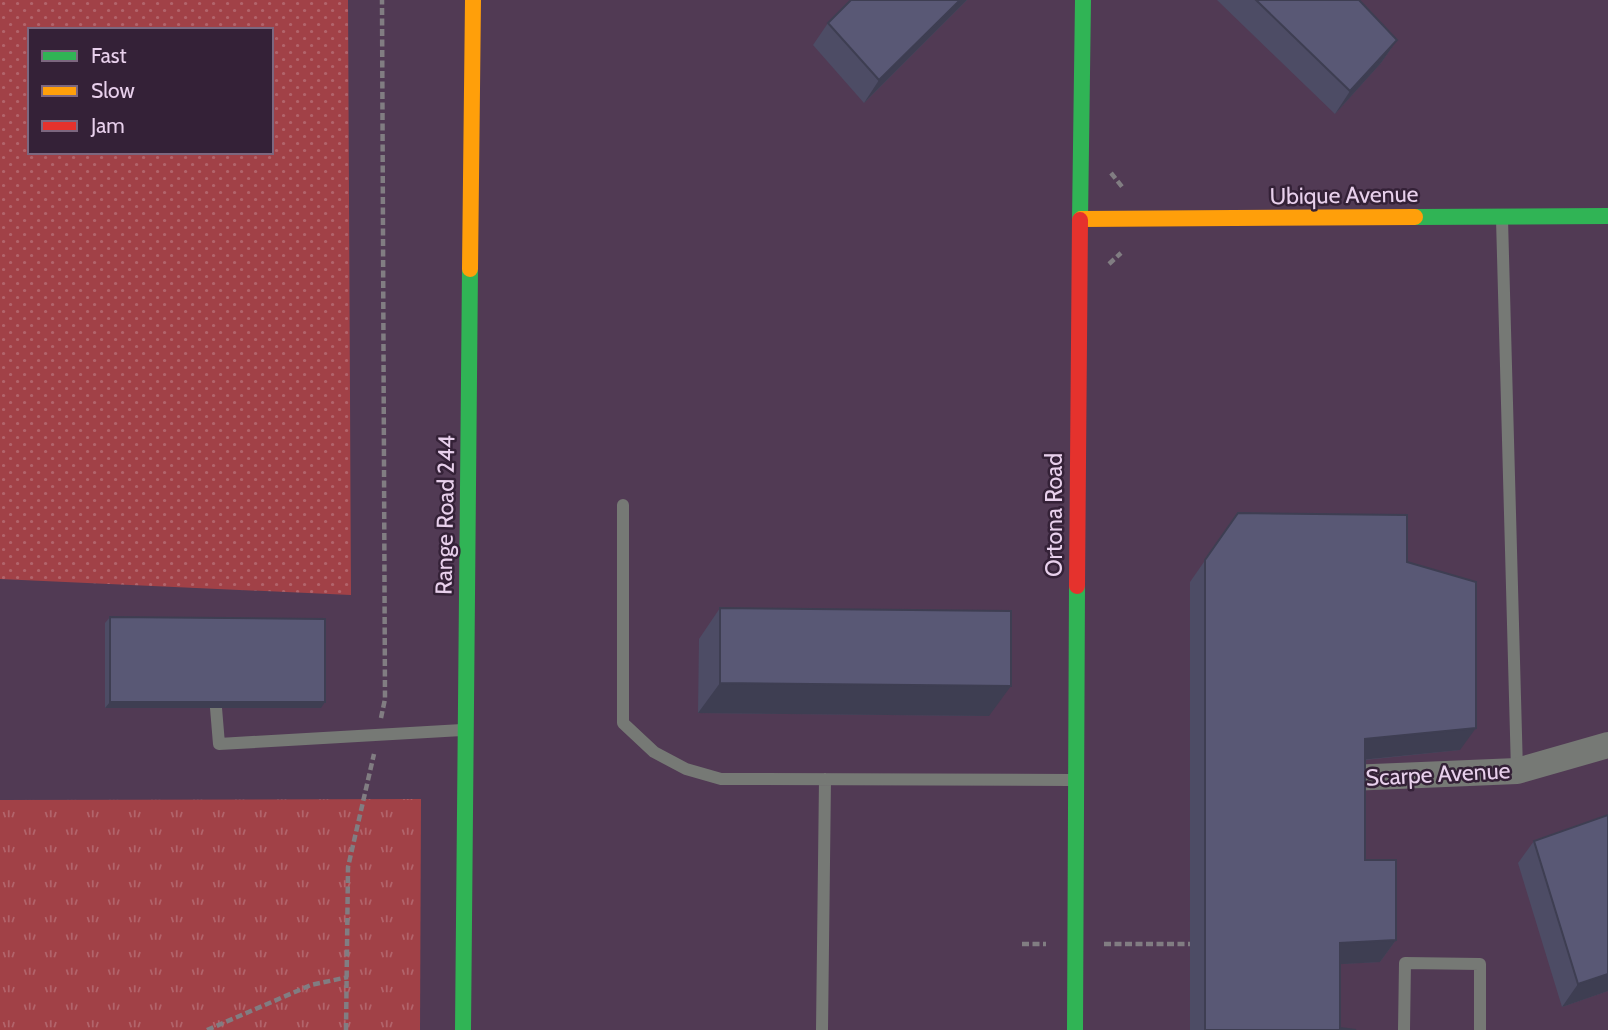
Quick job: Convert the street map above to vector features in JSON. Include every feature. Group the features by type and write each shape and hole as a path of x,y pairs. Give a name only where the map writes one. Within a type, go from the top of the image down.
{"street":[{"name":"Range Road 244","path":"463,1030 473,0"},
{"name":"Ortona Road","path":"1075,1030 1078,331 1083,0"},
{"name":"Ubique Avenue","path":"1081,219 1608,216"},
{"name":"Scarpe Avenue","path":"1349,778 1517,771 1608,745"}],"lane":[{"path":"1502,216 1517,771"},
{"path":"623,505 623,723 654,752 685,769 721,779 1075,780"},
{"path":"216,708 219,744 465,729"},
{"path":"822,1030 825,779"},
{"path":"1404,1030 1405,963 1480,964 1480,1030"}],"path":[{"path":"346,1030 348,867 385,699 382,0"},
{"path":"1108,168 1120,186 1130,192"},
{"path":"207,1030 311,985 348,977"}],"green space":[{"path":"0,0 348,0 351,595 0,579"},
{"path":"421,799 420,1030 0,1030 0,800"}],"building":[{"path":"851,0 960,0 879,80 828,23"},
{"path":"1256,0 1359,0 1397,40 1350,91"},
{"path":"1238,513 1407,515 1407,562 1476,582 1476,728 1365,739 1365,860 1396,860 1396,940 1340,943 1340,1028 1356,1030 1205,1030 1205,560"},
{"path":"720,608 1011,611 1011,686 720,683"},
{"path":"110,617 325,619 325,702 110,702"},
{"path":"1608,815 1608,974 1578,984 1534,841"}],"traffic: fast":[{"path":"1080,220 1083,0"},
{"path":"1415,217 1608,216"},
{"path":"463,1030 470,269"},
{"path":"1075,1030 1077,586"}],"traffic: slow":[{"path":"470,269 473,0"},
{"path":"1081,219 1415,217"}],"traffic: jam":[{"path":"1077,586 1080,220"}]}
